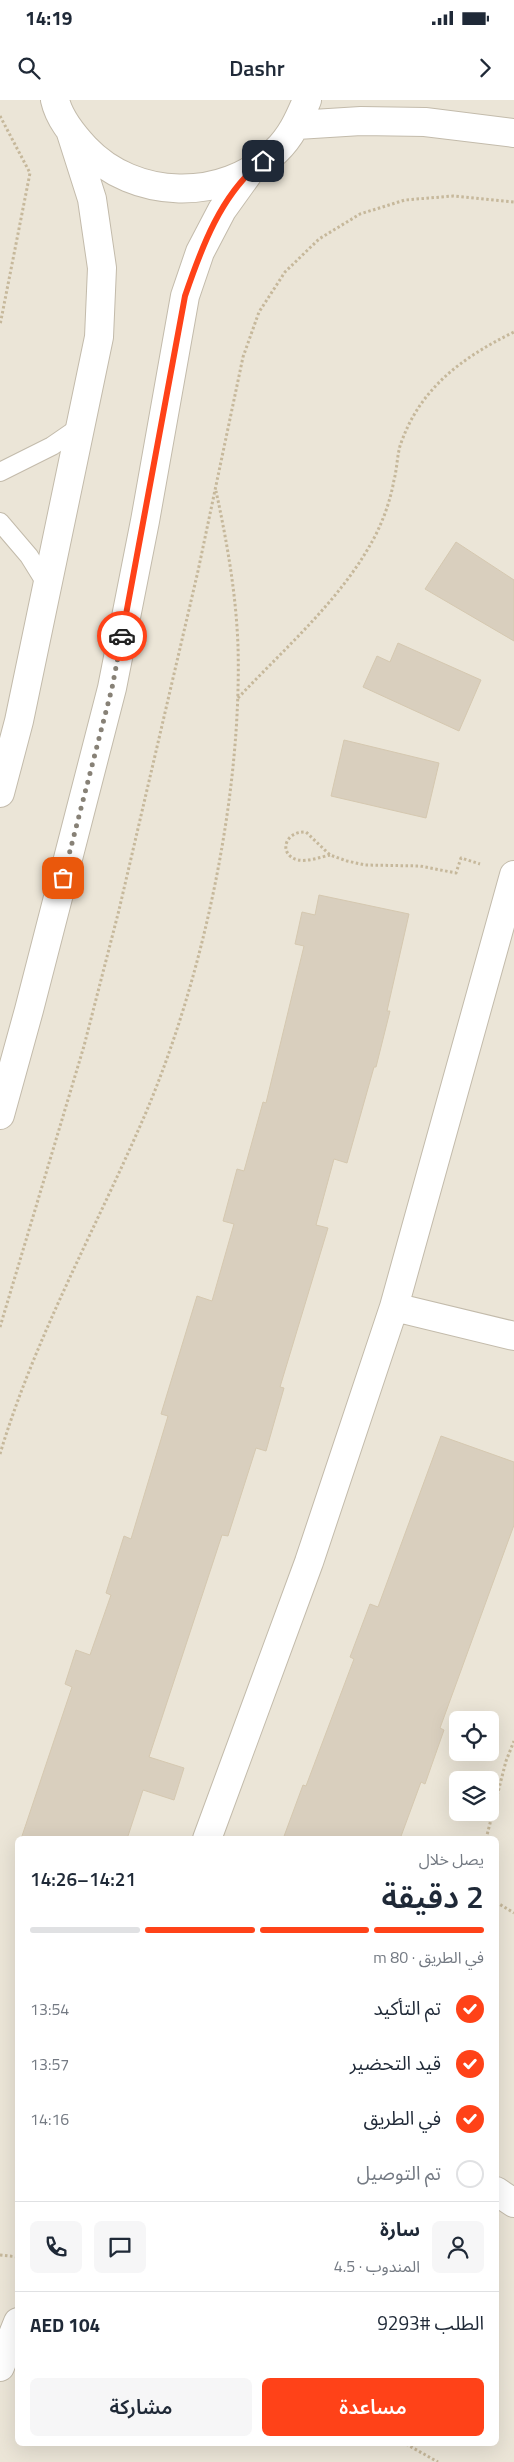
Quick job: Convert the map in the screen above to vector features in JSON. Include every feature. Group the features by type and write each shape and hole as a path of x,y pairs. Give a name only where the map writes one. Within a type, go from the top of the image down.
{"street":[{"path":"0,793 19,721 99,337 102,268 92,199 71,133 55,100"},
{"path":"71,133 98,162 133,181 173,190 212,186 250,171 276,152 297,125 307,100"},
{"path":"297,125 361,121 425,122 514,133"},
{"path":"0,1115 30,1010 112,688 145,521 185,296 200,252 222,210 250,171"},
{"path":"208,1836 309,1562 394,1307 514,875"},
{"path":"394,1307 514,1336"},
{"path":"499,2193 514,2203"},
{"path":"0,2367 15,2330"}],"lane":[{"path":"0,472 52,446 81,426"},
{"path":"0,522 29,556 47,585"}],"path":[{"path":"0,116 30,173 0,325"},
{"path":"0,1327 84,1046 120,910 216,488 242,357 259,312 284,272 312,245 360,214 405,200 453,196 514,202"},
{"path":"238,699 329,601 352,574 370,546 387,506 394,482 400,448 412,417 430,390 454,368 514,332"},
{"path":"0,1454 40,1344 82,1247 117,1178 148,1107 174,1034 196,959 214,884 228,808 238,699 234,592 216,488"},
{"path":"330,855 306,832 298,832 291,835 286,842 286,850 291,857 300,860 330,855 365,865 420,866 456,873 461,858 488,866"},
{"path":"487,1836 506,1761 513,1744"},
{"path":"499,1904 514,1913"},
{"path":"0,2255 15,2256"},
{"path":"410,2446 438,2462"}],"shaded area":[{"path":"0,100 514,100 514,2462 0,2462"}],"building":[{"path":"456,542 514,580 514,641 425,589"},
{"path":"398,643 481,680 459,731 363,687 377,656 390,662"},
{"path":"344,740 439,763 426,818 331,796"},
{"path":"319,895 409,914 387,1011 390,1011 376,1067 374,1067 347,1163 334,1159 316,1225 328,1228 280,1387 284,1388 266,1451 256,1448 228,1536 222,1535 149,1757 184,1768 174,1800 143,1790 128,1836 22,1836 72,1687 65,1684 76,1650 90,1655 111,1595 106,1593 124,1536 131,1539 168,1416 161,1414 197,1296 212,1301 234,1224 223,1221 237,1169 244,1171 263,1102 266,1103 304,946 295,944 302,912 315,915"},
{"path":"441,1436 514,1462 514,1525 440,1728 444,1730 425,1784 421,1782 401,1836 284,1836 303,1785 306,1786 354,1659 350,1657 370,1604 378,1607"}],"way so far":[{"path":"63,878 112,688 122,636"}],"route":[{"path":"122,636 145,521 185,296 200,252 222,210 250,171 263,161"}]}
